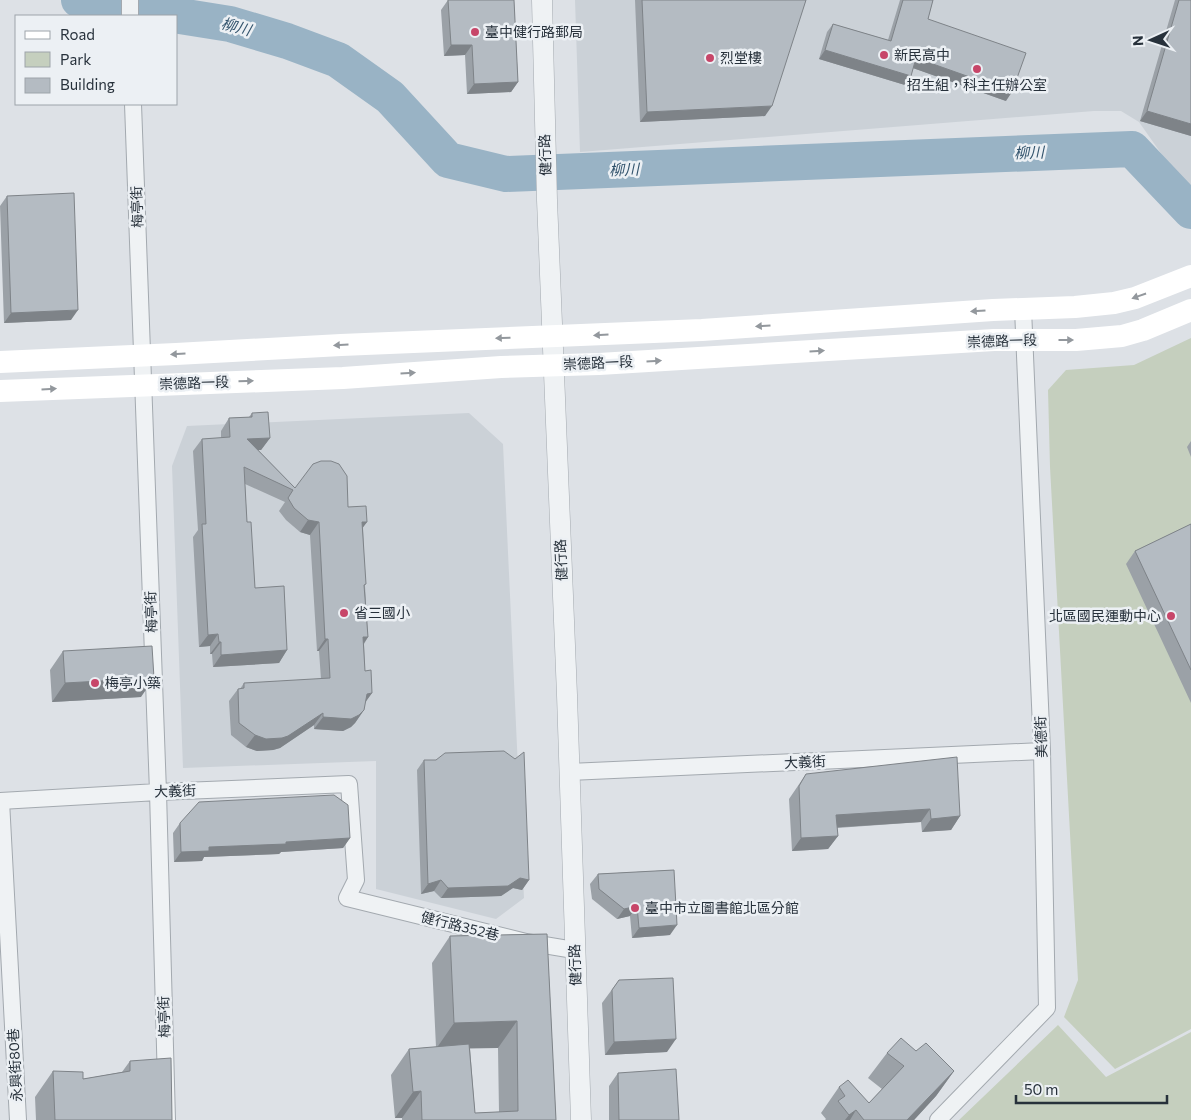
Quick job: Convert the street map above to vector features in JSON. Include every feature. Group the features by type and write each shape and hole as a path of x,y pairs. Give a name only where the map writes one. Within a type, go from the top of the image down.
{"main road":[{"name":"崇德路一段","path":"0,362 351,344 702,330 1075,307 1114,303 1135,298 1188,278"},
{"name":"崇德路一段","path":"0,391 343,378 501,367 553,366 1024,340 1076,340 1122,336 1143,330 1191,310"}],"street":[{"path":"130,0 130,15"},
{"name":"健行路","path":"542,0 546,190 581,1120"},
{"name":"梅亭街","path":"133,105 158,792 167,1120"},
{"name":"美德街","path":"938,1120 1047,1008 1042,751 1023,309"},
{"name":"大義街","path":"568,772 1042,751"},
{"name":"大義街","path":"1,801 349,784 356,880 347,898"},
{"name":"永興街80巷","path":"1,801 18,1120"},
{"name":"健行路352巷","path":"347,898 526,942 574,950"}],"shaded area":[{"name":"新民高中","path":"575,0 1191,0 1191,196 1139,122 1121,111 1094,111 580,152"},
{"name":"省三國小","path":"469,413 503,444 524,898 496,919 376,889 376,761 183,768 172,466 187,426"}],"green space":[{"path":"1191,338 1191,1029 1115,1069 1064,1017 1078,980 1050,467 1048,390 1066,370 1134,365"},
{"path":"1058,1025 1106,1077 1191,1032 1191,1120 959,1120"}],"building":[{"name":"臺中健行路郵局","path":"448,0 514,0 518,82 474,84 472,45 451,45"},
{"name":"烈堂樓","path":"642,0 806,0 772,106 647,112"},
{"path":"903,0 933,0 928,19 1026,53 1012,92 916,58 911,76 825,50 833,24 891,41"},
{"path":"1179,0 1191,0 1191,124 1147,111"},
{"path":"74,193 78,310 11,313 7,196"},
{"path":"268,412 270,438 247,439 295,488 313,464 321,461 331,461 339,464 347,476 348,507 366,506 367,522 362,522 368,637 363,637 365,671 371,670 372,693 367,694 364,710 351,719 323,717 323,713 288,736 266,739 255,735 239,723 238,689 244,688 244,683 330,678 328,639 325,639 319,522 308,520 294,508 288,498 293,490 244,467 247,522 251,522 255,588 284,586 287,650 221,655 221,642 219,642 218,634 208,635 202,524 206,524 202,439 230,437 229,418 252,417 252,413"},
{"name":"北區國民運動中心","path":"1191,524 1191,670 1135,551"},
{"path":"152,646 154,678 65,683 63,651"},
{"path":"504,751 515,759 524,752 529,880 520,878 508,886 448,888 441,880 428,884 424,760 436,760 445,753"},
{"path":"957,757 960,816 931,819 930,809 836,815 838,836 801,838 799,786 806,774"},
{"path":"334,795 348,805 350,838 286,842 286,844 209,847 209,851 181,852 180,823 199,802"},
{"name":"臺中市立圖書館北區分館","path":"674,870 677,925 639,928 637,906 624,909 599,889 598,874"},
{"path":"547,934 556,1120 422,1120 421,1091 413,1092 409,1049 469,1044 475,1113 518,1111 517,1021 454,1023 450,936"},
{"path":"673,978 676,1039 614,1042 612,990 619,980"},
{"path":"901,1038 916,1051 926,1043 954,1071 907,1120 864,1120 856,1110 849,1115 838,1101 845,1096 839,1087 848,1080 869,1103 904,1066 887,1053"},
{"path":"171,1058 172,1120 55,1120 53,1071 83,1072 83,1079 130,1071 130,1061"},
{"path":"676,1069 679,1120 619,1120 618,1073"}],"waterway":[{"name":"柳川","path":"79,0 173,15"},
{"name":"柳川","path":"178,16 230,24 287,41 338,60 390,97 448,160 506,174 1132,149 1191,211"}],"place":[{"name":"臺中健行路郵局","path":"475,32"},
{"name":"新民高中","path":"884,55"},
{"name":"烈堂樓","path":"710,58"},
{"name":"招生組，科主任辦公室","path":"977,69"},
{"name":"省三國小","path":"344,613"},
{"name":"北區國民運動中心","path":"1171,616"},
{"name":"梅亭小築","path":"95,683"},
{"name":"臺中市立圖書館北區分館","path":"635,908"}]}
